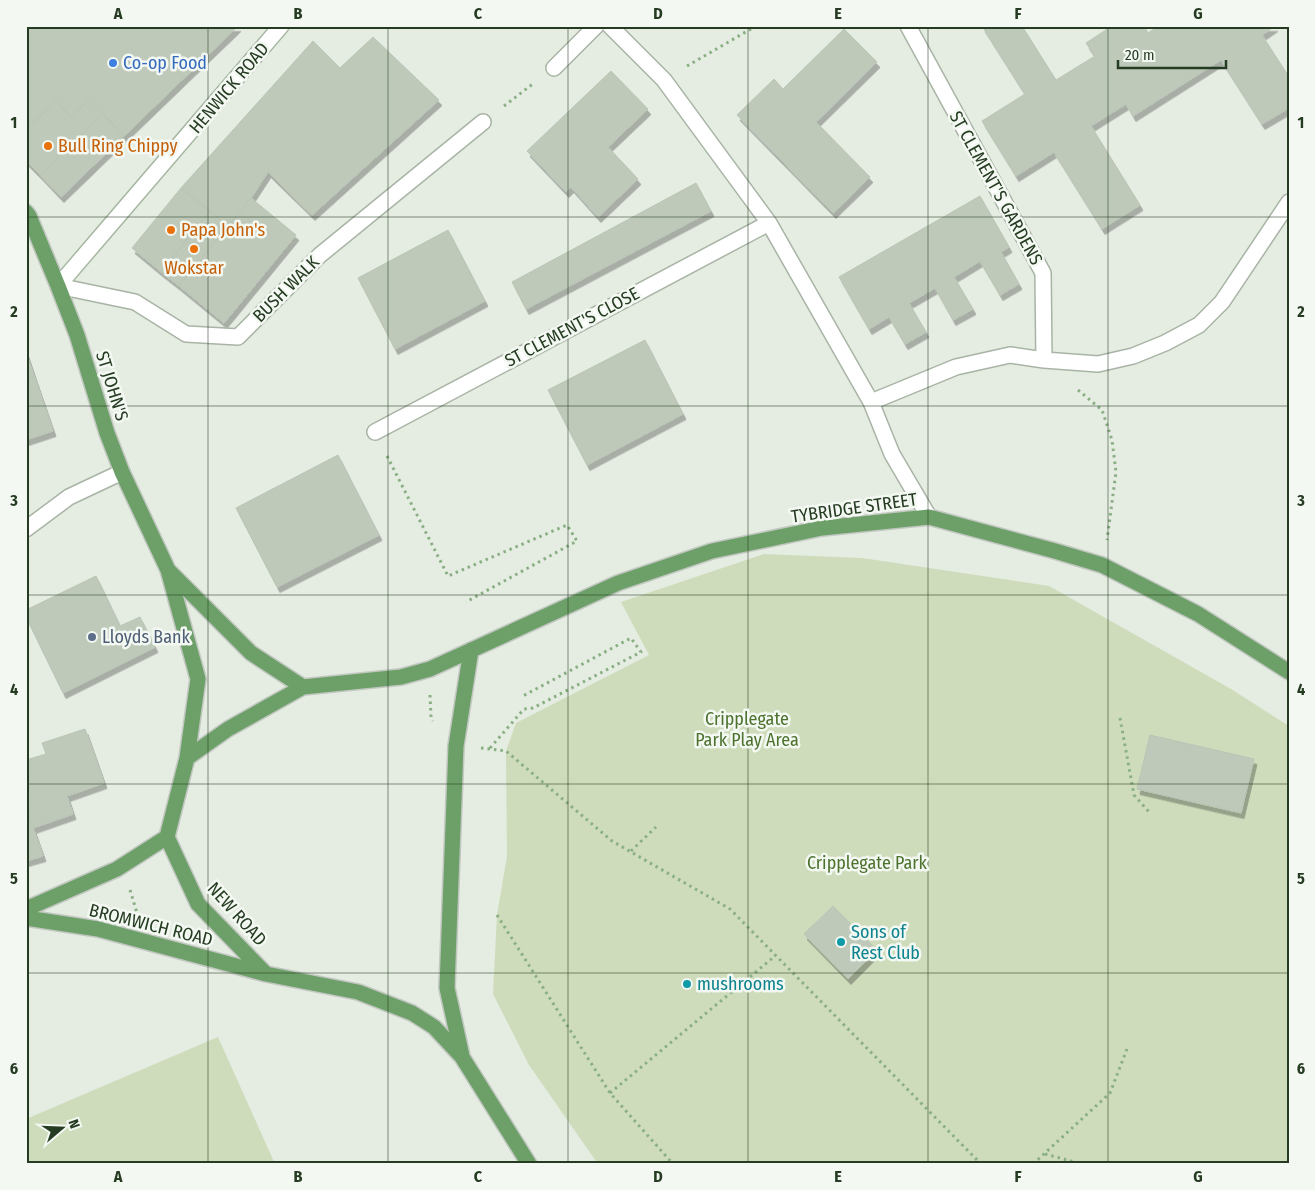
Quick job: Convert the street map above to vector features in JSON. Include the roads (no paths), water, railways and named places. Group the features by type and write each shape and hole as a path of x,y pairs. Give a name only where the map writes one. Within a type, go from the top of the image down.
{"main road":[{"name":"ST JOHN'S","path":"26,212 77,335 107,433 122,472 168,570 198,679 187,758"},
{"name":"TYBRIDGE STREET","path":"471,650 618,583 712,550 822,528 929,517 1056,550 1102,565 1198,614 1289,672"},
{"name":"ST JOHN'S","path":"168,570 252,653 303,688"},
{"path":"166,837 187,758 228,730 303,688 401,677 430,669 471,650"},
{"path":"462,1057 447,988 456,746 471,650"},
{"name":"NEW ROAD","path":"166,837 198,904 266,974 358,992 412,1013 434,1027 462,1057 529,1164"},
{"name":"BROMWICH ROAD","path":"26,909 117,869 166,837"},
{"name":"BROMWICH ROAD","path":"26,918 98,929 266,974"}],"street":[{"name":"HENWICK ROAD","path":"58,286 282,26"},
{"path":"554,68 596,26"},
{"path":"610,26 664,80 769,223 871,402 892,454 929,517"},
{"name":"ST CLEMENT'S GARDENS","path":"908,26 1043,273 1044,360"},
{"name":"BUSH WALK","path":"58,286 135,302 186,334 238,337 320,255 483,122"},
{"path":"871,402 956,367 1010,355 1044,360 1098,364 1133,356 1165,343 1199,325 1222,302 1285,208"},
{"name":"ST CLEMENT'S CLOSE","path":"375,432 769,223"},
{"path":"26,529 70,497 122,472"}],"place":[{"name":"Co-op Food","path":"113,63"},
{"name":"Bull Ring Chippy","path":"48,146"},
{"name":"Papa John's","path":"171,230"},
{"name":"Wokstar","path":"194,249"},
{"name":"Lloyds Bank","path":"92,637"},
{"name":"Sons of Rest Club","path":"841,942"},
{"name":"mushrooms","path":"687,984"}],"park label":[{"name":"Cripplegate Park Play Area","path":"747,730"},
{"name":"Cripplegate Park","path":"867,863"}]}
